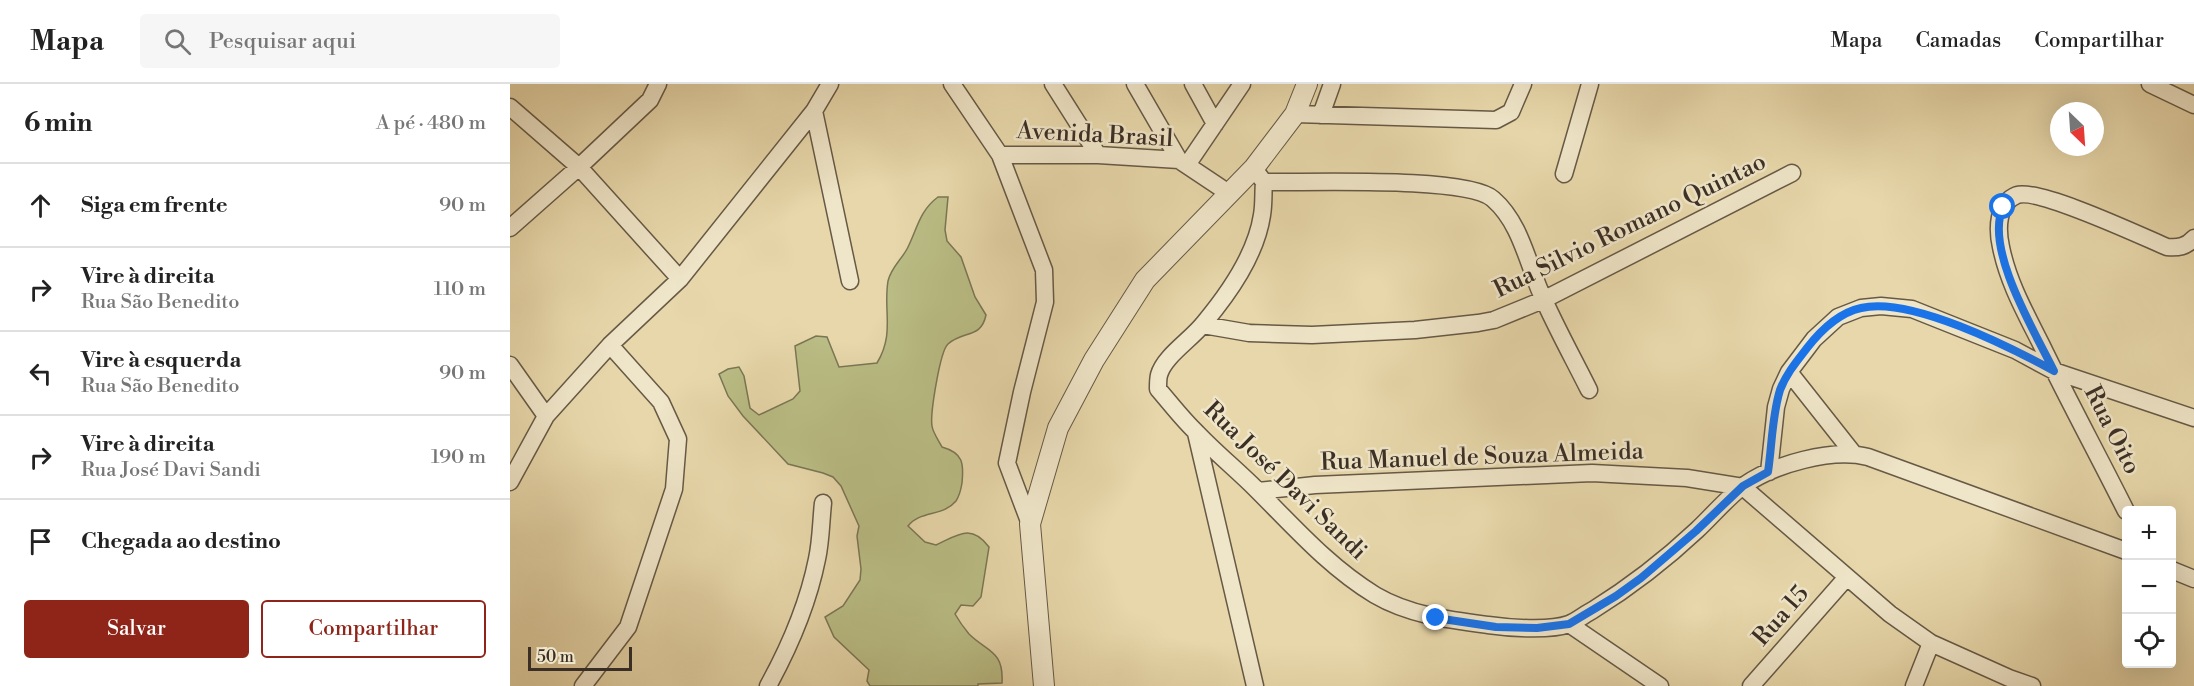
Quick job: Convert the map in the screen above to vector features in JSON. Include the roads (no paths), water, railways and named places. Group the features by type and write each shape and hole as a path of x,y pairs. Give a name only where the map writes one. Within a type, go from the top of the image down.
{"street":[{"path":"510,228 650,100 658,84"},
{"path":"510,482 546,416 610,345 680,279 814,111 830,84"},
{"path":"952,84 1000,155 1044,270 1045,302 1022,392 1007,464 1030,524 1044,686"},
{"path":"1053,84 1098,156"},
{"path":"1135,84 1183,163"},
{"path":"1193,84 1215,124"},
{"name":"Avenida Brasil","path":"1183,163 1215,124 1242,84"},
{"path":"1030,524 1059,428 1094,360 1145,280 1230,194 1259,176 1295,114 1307,84"},
{"path":"1321,115 1332,84"},
{"path":"1295,114 1487,121 1503,118 1511,112 1523,84"},
{"path":"1564,174 1590,84"},
{"path":"2150,84 2194,105"},
{"path":"510,107 579,167 680,279"},
{"path":"814,111 850,281"},
{"name":"Avenida Brasil","path":"1000,155 1098,156 1183,163 1230,194"},
{"name":"Rua Silvio Romano Quintao","path":"1203,325 1242,333 1291,334 1415,330 1494,320 1544,300 1792,172"},
{"path":"1259,176 1428,184 1472,189 1492,197 1514,224 1544,300 1589,390"},
{"path":"1203,325 1237,277 1252,247 1262,214 1259,176"},
{"name":"Rua Oito","path":"2124,506 2011,283 2000,246 1999,217 2003,207 2012,198 2028,194 2065,205 2167,247 2184,246 2194,238"},
{"path":"1768,472 1776,407 1789,372 1814,339 1838,317 1861,308 1881,306 1912,309 2015,350 2054,371 2194,418"},
{"name":"Rua José Davi Sandi","path":"1203,325 1169,359 1159,375 1158,389 1196,433 1334,566 1376,595 1399,606 1436,618 1496,627 1537,628 1569,624 1641,578 1696,531 1743,486 1768,472 1817,457 1853,453"},
{"path":"583,686 628,627 674,489 678,439 661,402 610,345"},
{"path":"510,365 546,416"},
{"path":"1789,372 1853,453 2122,549"},
{"path":"1196,433 1255,686"},
{"name":"Rua Manuel de Souza Almeida","path":"1258,491 1315,485 1592,473 1687,478 1743,486"},
{"path":"1743,486 1890,614 1931,643 2013,682 2032,686"},
{"path":"768,686 805,606 817,557 824,503"},
{"name":"Rua 15","path":"1751,686 1846,577"},
{"path":"1569,624 1660,686"},
{"path":"1914,686 1931,643"}]}
